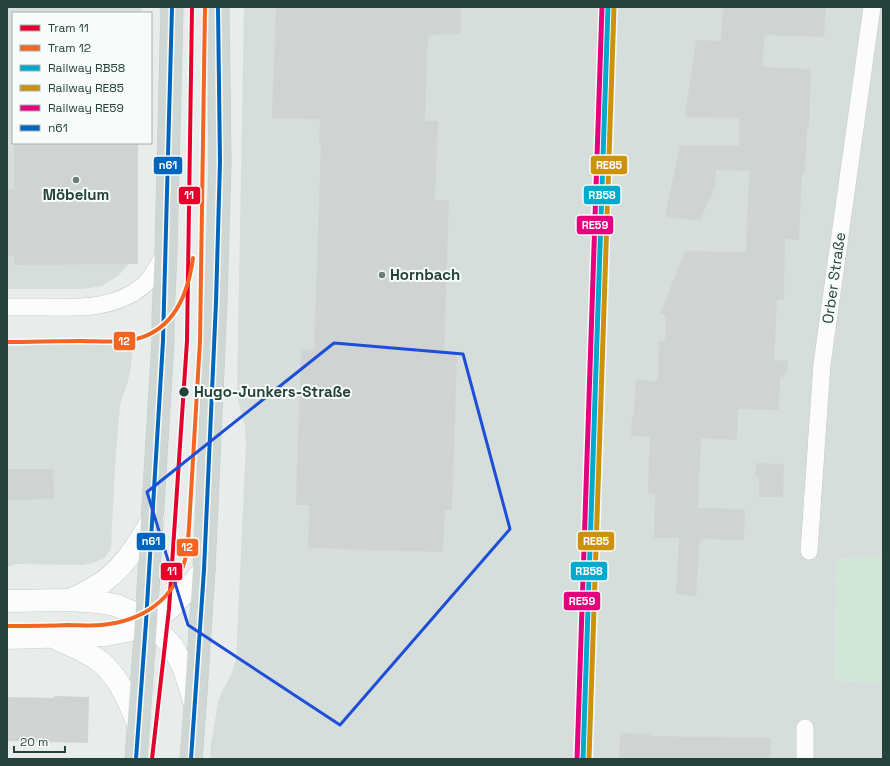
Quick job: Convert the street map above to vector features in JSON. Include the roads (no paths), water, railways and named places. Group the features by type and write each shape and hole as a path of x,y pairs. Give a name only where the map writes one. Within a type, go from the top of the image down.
{"main road":[{"path":"136,759 153,519 163,348 172,7"},
{"path":"191,759 204,570 216,302 220,176 218,7"},
{"path":"69,600 96,587 114,573 131,554 153,519"},
{"path":"7,638 85,636 127,632 169,609 204,570"},
{"path":"7,601 69,600 115,605 128,610 155,628 173,647 184,669 195,708"},
{"path":"53,637 84,651 102,663 119,683 129,701 138,724"}],"street":[{"name":"Orber Straße","path":"809,551 822,364 872,7"},
{"path":"7,307 87,307 101,305 125,297 144,285 157,269 166,251"},
{"path":"805,759 806,728"}],"tram line":[{"name":"11","path":"152,759 169,609 187,341 192,7"},
{"name":"12","path":"7,626 97,625 116,623 130,619 154,606 164,598 173,587 185,560 189,527 200,341 205,7"},
{"name":"12","path":"7,342 106,342 132,340 146,336 158,329 176,310 187,285 193,258"}],"rail line":[{"name":"RE59","path":"577,759 602,7"},
{"name":"RB58","path":"583,759 608,7"},
{"name":"RE85","path":"589,759 614,7"}],"place":[{"name":"Möbelum","path":"76,180"},
{"name":"Hornbach","path":"382,275"},
{"name":"Hugo-Junkers-Straße","path":"184,392"}]}
